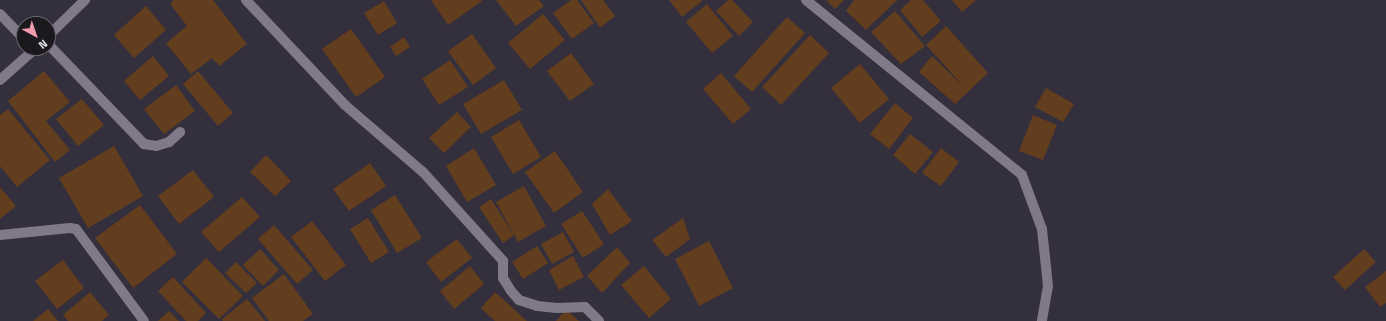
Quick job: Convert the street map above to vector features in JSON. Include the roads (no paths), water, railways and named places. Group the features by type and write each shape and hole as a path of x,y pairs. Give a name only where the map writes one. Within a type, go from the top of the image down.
{"street":[{"path":"56,28 85,0"},
{"path":"246,0 345,105 423,172 503,261 503,278 511,291 520,300 537,306 557,308 585,307 599,321"},
{"path":"806,0 1022,175 1042,229 1048,286 1042,321"},
{"path":"0,14 16,31"},
{"path":"56,52 144,144 156,146 169,142 180,132"},
{"path":"0,80 26,56"},
{"path":"0,235 70,228 76,229 144,321"}]}
